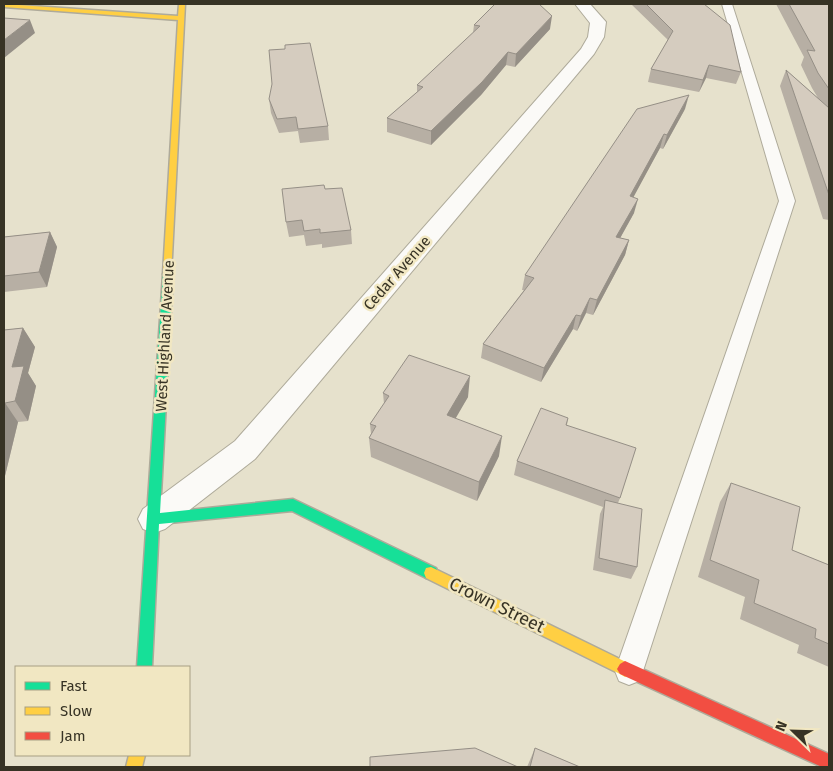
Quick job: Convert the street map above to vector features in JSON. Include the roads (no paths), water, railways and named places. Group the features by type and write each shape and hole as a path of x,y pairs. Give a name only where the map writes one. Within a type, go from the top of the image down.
{"street":[{"name":"West Highland Avenue","path":"144,666 177,130 182,4"},
{"name":"Cedar Avenue","path":"154,519 245,450 588,51 596,37 598,22 582,4"},
{"path":"4,5 180,18"},
{"name":"Crown Street","path":"154,519 293,505 629,671 829,762"}],"lane":[{"path":"629,671 787,201 727,4"}]}
